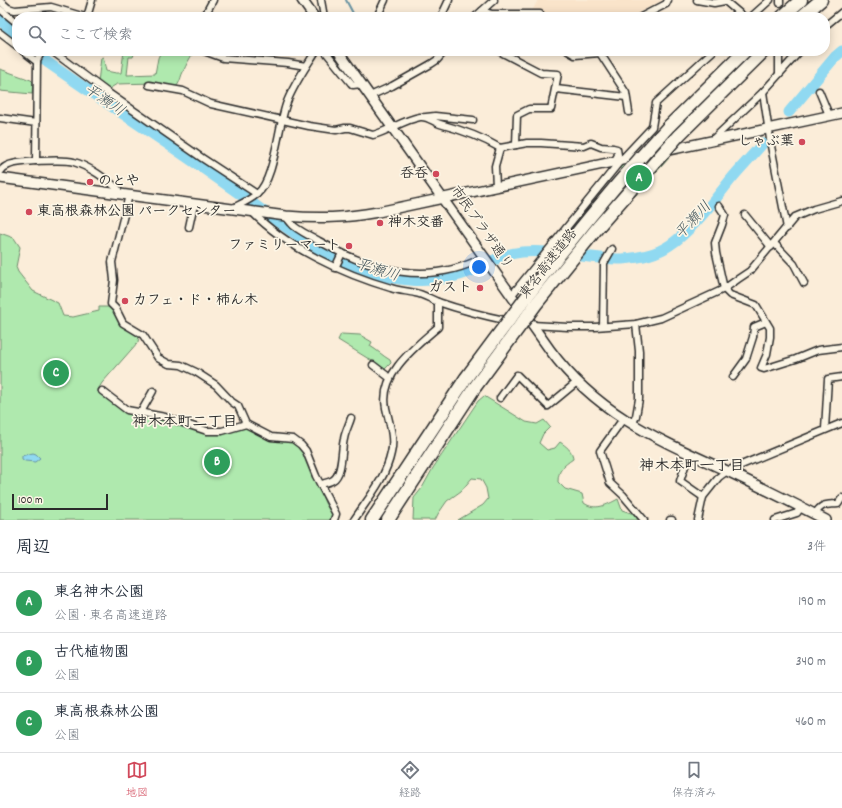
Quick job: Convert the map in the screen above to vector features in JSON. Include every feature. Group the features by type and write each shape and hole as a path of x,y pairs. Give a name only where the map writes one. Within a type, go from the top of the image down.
{"highway":[{"path":"788,12 801,0"},
{"path":"807,12 821,0"},
{"name":"東名高速道路","path":"372,520 466,378 521,303 586,220 669,126 740,56"},
{"name":"東名高速道路","path":"388,520 475,387 536,304 598,227 678,136 759,56"}],"street":[{"path":"88,12 92,0"},
{"path":"207,12 213,0"},
{"path":"302,0 310,12"},
{"path":"321,0 323,12"},
{"path":"379,12 385,0"},
{"path":"443,12 449,0"},
{"path":"482,11 494,0"},
{"path":"651,12 666,4 668,0"},
{"path":"697,0 714,3 725,1 738,12"},
{"path":"757,12 770,0"},
{"path":"0,1 8,8 15,10 51,7 68,12"},
{"path":"0,9 12,19"},
{"path":"830,22 842,12"},
{"path":"0,33 12,42"},
{"path":"30,56 37,61"},
{"path":"36,161 37,61 40,56"},
{"path":"59,56 107,92 257,194"},
{"path":"218,56 223,58 306,66"},
{"path":"233,208 257,194 263,188 270,171 287,102 313,56"},
{"path":"329,56 353,85 361,84"},
{"name":"市民プラザ通り","path":"343,56 361,84 511,296 559,362 577,382 590,394 632,424 689,454 826,520"},
{"path":"370,96 431,64 441,56"},
{"path":"508,56 541,74 558,74 551,109 530,109 517,115 516,144"},
{"path":"603,56 626,93 629,112"},
{"path":"511,296 617,163 652,127 656,103 708,56"},
{"path":"779,56 779,74"},
{"path":"710,140 763,92 795,56"},
{"path":"150,85 183,91 211,104 309,126 336,130 350,128 374,135 406,121 426,117 435,116 473,120"},
{"path":"556,89 626,97"},
{"path":"819,91 829,115"},
{"path":"763,92 768,128 787,228"},
{"path":"0,178 286,216 320,219 356,216 496,186 617,163 710,140 842,113"},
{"path":"426,117 439,124 472,133 500,148 516,144 541,143 584,146 592,144 617,149 617,163 632,190 632,197"},
{"path":"0,118 36,123"},
{"path":"496,186 495,166 500,148"},
{"path":"0,172 9,165 20,162 72,161 84,166 114,184 118,189 118,194"},
{"path":"130,195 112,262 114,280 111,304 116,309 124,323 143,335 158,358 169,364 181,366 196,372 216,385 232,402 238,406 246,424 271,437 294,439 301,445 306,451 316,476 336,514 334,520"},
{"path":"251,211 265,225 289,242 354,276 393,289 417,293 438,302 478,314 532,325 568,328 636,324 661,318 724,289 750,271 795,217 814,209 842,201"},
{"path":"189,227 194,204"},
{"path":"719,206 724,215 715,243 724,289 730,295 756,305 770,328 767,354 761,368 764,369 796,359 818,350 842,347"},
{"path":"745,215 772,245 794,264 804,283"},
{"path":"286,216 291,224 342,254 385,269 418,273 449,270 484,257"},
{"path":"603,326 604,263 611,251"},
{"path":"336,266 342,254"},
{"path":"354,520 377,485 392,453 393,443 385,405 385,393 390,378 412,351 438,327 438,302"},
{"path":"733,377 746,359 753,337 754,327 766,322"},
{"path":"632,424 636,416 639,399 639,351 636,324"},
{"path":"372,365 390,378"},
{"path":"500,398 517,375 548,406 577,382"},
{"path":"825,429 828,379 842,377"},
{"path":"102,391 127,410 165,417 207,431 222,431 246,424"},
{"path":"140,412 153,391"},
{"path":"321,484 332,481 336,478 340,470 344,436 351,418"},
{"path":"623,419 600,450 610,483 623,495 644,520"},
{"path":"698,520 703,497 719,477 727,471 842,423"},
{"path":"689,454 680,480 703,497"},
{"path":"815,514 823,505 840,505 842,498"},
{"path":"775,520 797,513 801,508"}],"shaded area":[{"path":"538,0 663,0 640,12 532,12"}],"green space":[{"path":"123,56 133,56 129,57 127,75 155,74 159,56 191,56 176,87 154,83 117,84 107,90 98,82 101,58 103,57 106,71 121,73"},
{"path":"0,69 31,80 33,82 32,94 0,91"},
{"path":"667,156 669,158 634,197 634,190 619,167 621,165"},
{"path":"0,233 14,238 20,247 16,267 18,272 33,291 58,303 63,316 73,317 99,311 99,307 110,307 122,325 139,336 138,342 102,383 97,391 127,412 149,415 207,433 244,426 295,442 305,452 325,503 332,515 329,520 0,520"},
{"path":"341,334 360,335 372,342 370,346 390,360 391,363 385,369 338,340"},
{"path":"484,396 526,422 537,424 544,420 550,427 543,434 539,443 547,450 555,448 560,442 569,449 573,456 573,459 564,466 559,474 558,482 565,489 582,494 584,503 592,507 605,505 618,499 622,510 634,514 638,520 458,520 483,505 488,499 486,488 481,479 472,478 461,491 447,501 435,520 413,520 414,498 478,401"}],"water":[{"path":"33,453 40,458 35,462 25,461 22,459 22,456"}],"waterway":[{"path":"346,0 352,12"},
{"path":"0,20 12,31"},
{"name":"平瀬川","path":"789,112 835,57 842,51"},
{"name":"平瀬川","path":"40,56 47,62 205,169 291,231 313,245 335,258 359,269 384,276 410,280 443,279 452,277 476,269 503,256 522,252 535,251 597,258 622,259 641,257 659,251 679,239 695,223 763,143"}],"place":[{"name":"しゃぶ葉","path":"802,142"},
{"name":"呑呑","path":"436,174"},
{"name":"東名神木公園","path":"639,178"},
{"name":"のとや","path":"90,182"},
{"name":"東高根森林公園 パークセンター","path":"29,212"},
{"name":"神木交番","path":"380,223"},
{"name":"ファミリーマート","path":"349,246"},
{"name":"ガスト","path":"480,288"},
{"name":"カフェ・ド・柿ん木","path":"125,301"},
{"name":"東高根森林公園","path":"56,373"},
{"name":"古代植物園","path":"217,462"}],"district":[{"name":"神木本町二丁目","path":"185,423"},
{"name":"神木本町一丁目","path":"692,467"}]}
